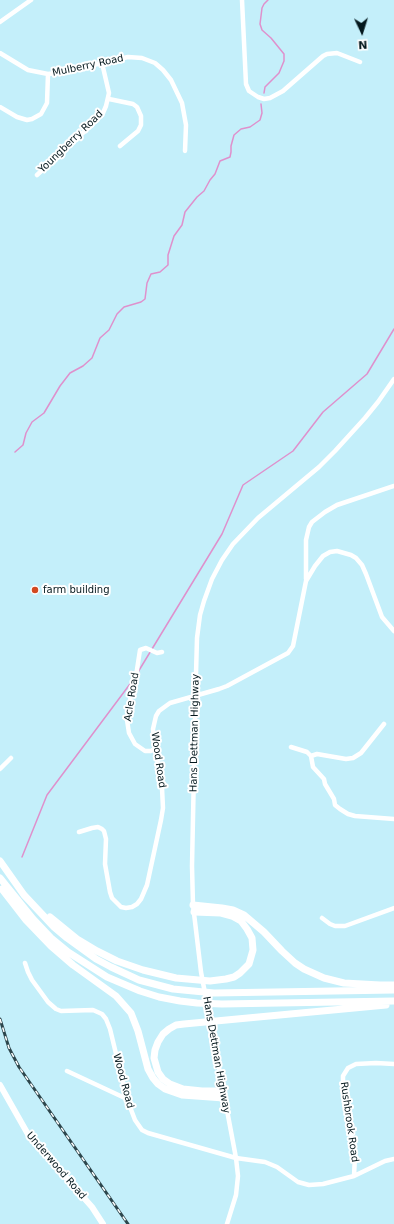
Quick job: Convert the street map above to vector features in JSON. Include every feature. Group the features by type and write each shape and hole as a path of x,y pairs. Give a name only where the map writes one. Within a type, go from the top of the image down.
{"highway":[{"path":"0,861 24,895 54,927 81,949 110,967 139,980 173,989 214,993 394,990"},
{"path":"0,878 33,920 68,952 107,977 140,991 159,997 197,1003 244,1004 394,1000"},
{"path":"0,885 22,916 51,946 73,965 116,996 131,1013 138,1031 148,1069 158,1084 165,1089 182,1095 223,1095"},
{"path":"24,895 78,939 97,951 131,966 176,978 210,981 226,979 240,973 248,964 253,950 252,938 247,929 241,921 232,916 194,908"},
{"path":"194,908 222,908 233,910 244,915 264,932 295,963 324,978 344,983 394,985"},
{"path":"223,1095 183,1089 170,1084 163,1079 158,1072 154,1058 155,1050 163,1034 169,1029 184,1024 394,1004"}],"main road":[{"name":"Underwood Road","path":"0,1085 29,1136 92,1207 103,1224"}],"street":[{"path":"0,22 31,0"},
{"path":"242,0 246,84 249,91 258,97 264,99 270,98 280,93 327,54 337,52 360,62"},
{"name":"Mulberry Road","path":"0,53 28,70 48,74 135,56 155,63 171,80 182,103 186,125 185,151"},
{"name":"Youngberry Road","path":"37,175 103,113 109,99 108,87 102,63"},
{"path":"0,107 17,117 27,120 41,114 47,103 48,74"},
{"path":"109,99 133,104 137,107 141,116 141,125 138,131 120,146"},
{"name":"Hans Dettman Highway","path":"227,1224 238,1187 238,1176 236,1158 201,972 194,908 192,866 195,696 197,638 200,615 207,590 216,569 233,544 246,529 319,467 335,451 365,418 394,379"},
{"path":"306,581 306,540 309,527 312,522 337,505 394,486"},
{"name":"Wood Road","path":"79,832 98,827 104,831 106,839 105,864 112,898 121,907 132,907 137,904 141,899 147,885 161,820 163,792 154,749 153,729 159,711 170,703 232,684 285,656 292,650 306,581 323,556 330,552 338,551 356,558 362,565 366,574 379,613 394,631"},
{"name":"Acle Road","path":"154,749 148,752 138,747 129,733 127,725 129,706 140,650 146,648 157,653 162,652"},
{"path":"312,756 317,754 346,759 353,758 360,753 384,724"},
{"path":"291,747 307,752 312,756 313,767 334,799 335,805 348,814 365,818 394,819"},
{"path":"0,769 11,758"},
{"path":"322,918 335,926 346,926 394,908"},
{"name":"Wood Road","path":"25,963 32,980 48,1002 56,1009 61,1011 81,1009 93,1010 102,1014 106,1019 110,1029 126,1099 135,1120 142,1130 236,1158 271,1164 303,1184 323,1184 354,1176 385,1161 394,1159"},
{"name":"Rushbrook Road","path":"354,1176 355,1156 343,1088 343,1076 348,1068 356,1064 376,1062 394,1064"},
{"path":"67,1071 126,1099"}],"waterway":[{"path":"264,93 265,87 279,73 284,61 284,54 271,38 262,30 260,24 262,8 268,0"},
{"path":"15,452 23,445 26,433 32,422 44,413 60,386 70,373 83,366 92,358 100,338 109,330 117,314 124,307 141,302 145,299 147,283 151,274 160,272 168,265 168,255 174,236 182,225 185,212 204,191 215,174 220,161 230,157 234,135 241,129 250,127 260,120 262,113 261,104"},
{"path":"138,672 222,534 243,485 293,451 323,412 367,374 394,329"},
{"path":"22,857 47,795 133,680"}],"railway":[{"path":"0,1019 9,1048 19,1067 128,1224"}],"place":[{"name":"farm building","path":"35,590"}]}
